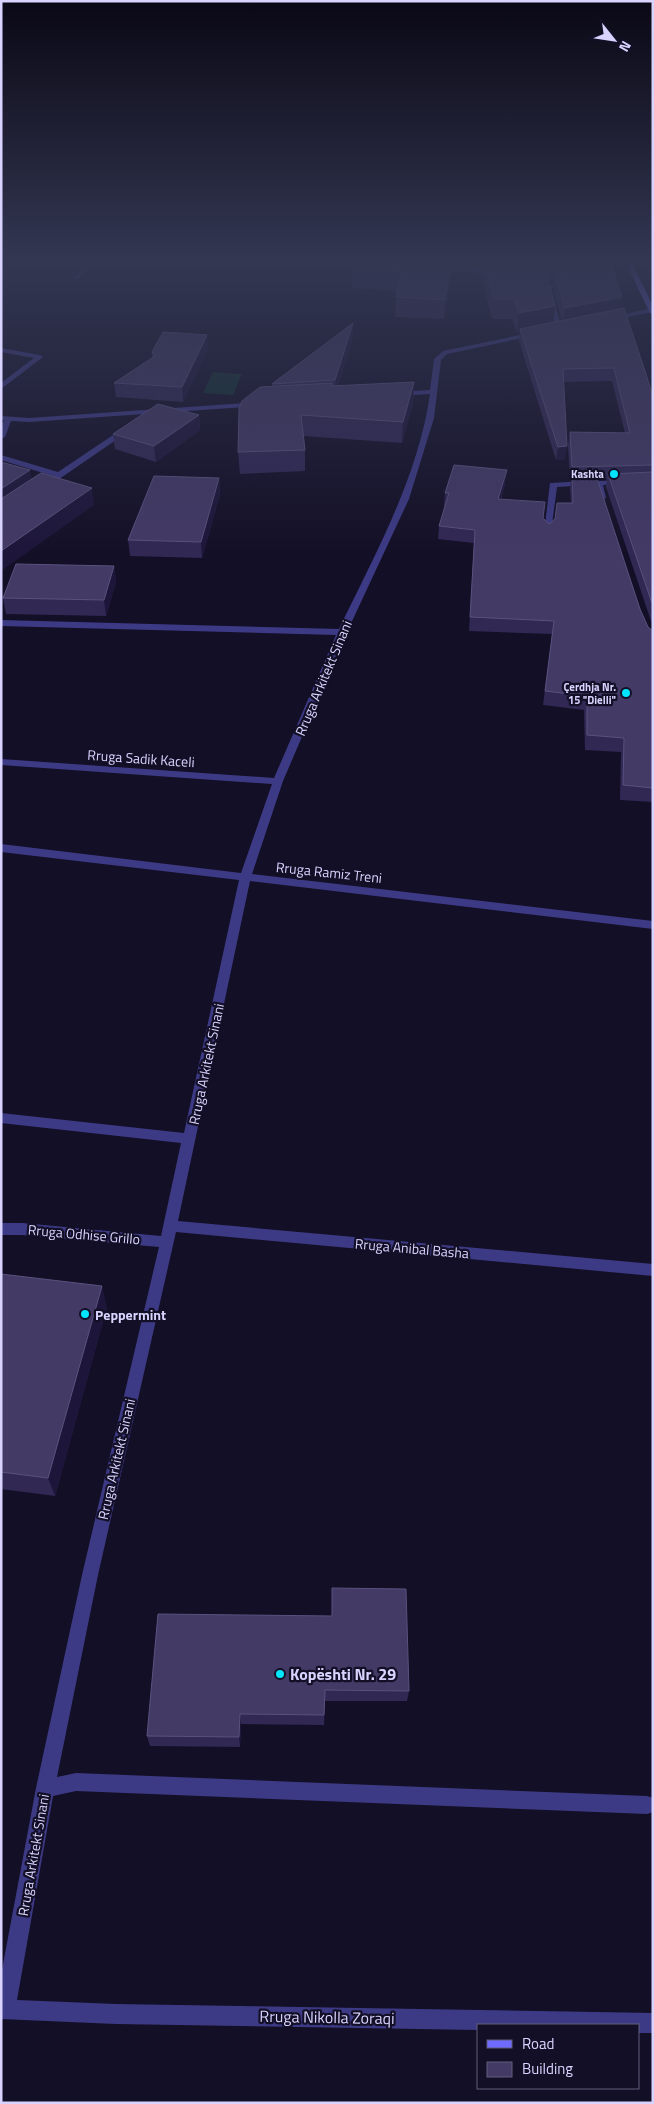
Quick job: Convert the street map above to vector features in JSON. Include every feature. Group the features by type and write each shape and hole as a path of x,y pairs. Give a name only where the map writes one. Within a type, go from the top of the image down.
{"street":[{"path":"1,388 37,359"},
{"name":"Rruga Arkitekt Sinani","path":"3,2009 45,1788 100,1527 168,1242 245,877 278,781 342,632 405,499 430,418 438,359"},
{"path":"391,395 435,392"},
{"path":"1,438 5,418 29,420 269,403"},
{"path":"34,492 154,411"},
{"path":"1,457 59,475"},
{"path":"547,532 553,485 653,481"},
{"path":"598,483 604,506"},
{"path":"1,623 342,632"},
{"name":"Rruga Sadik Kaceli","path":"1,762 278,781"},
{"name":"Rruga Ramiz Treni","path":"1,848 653,925"},
{"path":"1,1118 189,1139"},
{"name":"Rruga Anibal Basha","path":"171,1226 653,1270"},
{"name":"Rruga Odhise Grillo","path":"1,1229 22,1229 168,1242"},
{"path":"45,1788 76,1782 647,1805"},
{"name":"Rruga Nikolla Zoraqi","path":"3,2009 126,2014 653,2023"}],"green space":[{"path":"213,372 242,374 233,395 203,393"}],"building":[{"path":"150,359 195,359 182,387 114,383"},
{"path":"305,359 342,359 335,380 272,384"},
{"path":"530,359 641,359 653,397 653,465 572,467 570,432 630,433 614,368 563,369 567,446 558,447"},
{"path":"414,382 403,422 301,415 305,450 238,452 239,409 242,401 260,387 332,383 331,386"},
{"path":"158,404 199,415 154,446 113,434"},
{"path":"1,462 30,470 1,489"},
{"path":"454,465 507,470 498,499 545,502 543,518 549,524 555,519 557,503 573,503 572,475 596,475 640,609 648,627 653,631 653,788 623,785 624,738 587,735 587,696 545,691 554,621 470,617 475,530 439,526 449,493 445,493"},
{"path":"653,472 653,606 608,474"},
{"path":"41,473 92,488 1,551 1,499"},
{"path":"154,476 219,478 201,542 128,540"},
{"path":"16,564 114,566 104,600 3,598"},
{"path":"1,1274 102,1286 48,1478 1,1472"},
{"path":"332,1588 406,1589 409,1691 325,1690 324,1715 240,1714 239,1737 147,1736 158,1614 332,1616"}],"place":[{"name":"Kashta","path":"614,474"},
{"name":"Çerdhja Nr. 15 \"Dielli\"","path":"626,693"},
{"name":"Peppermint","path":"85,1314"},
{"name":"Kopështi Nr. 29","path":"280,1674"}]}
